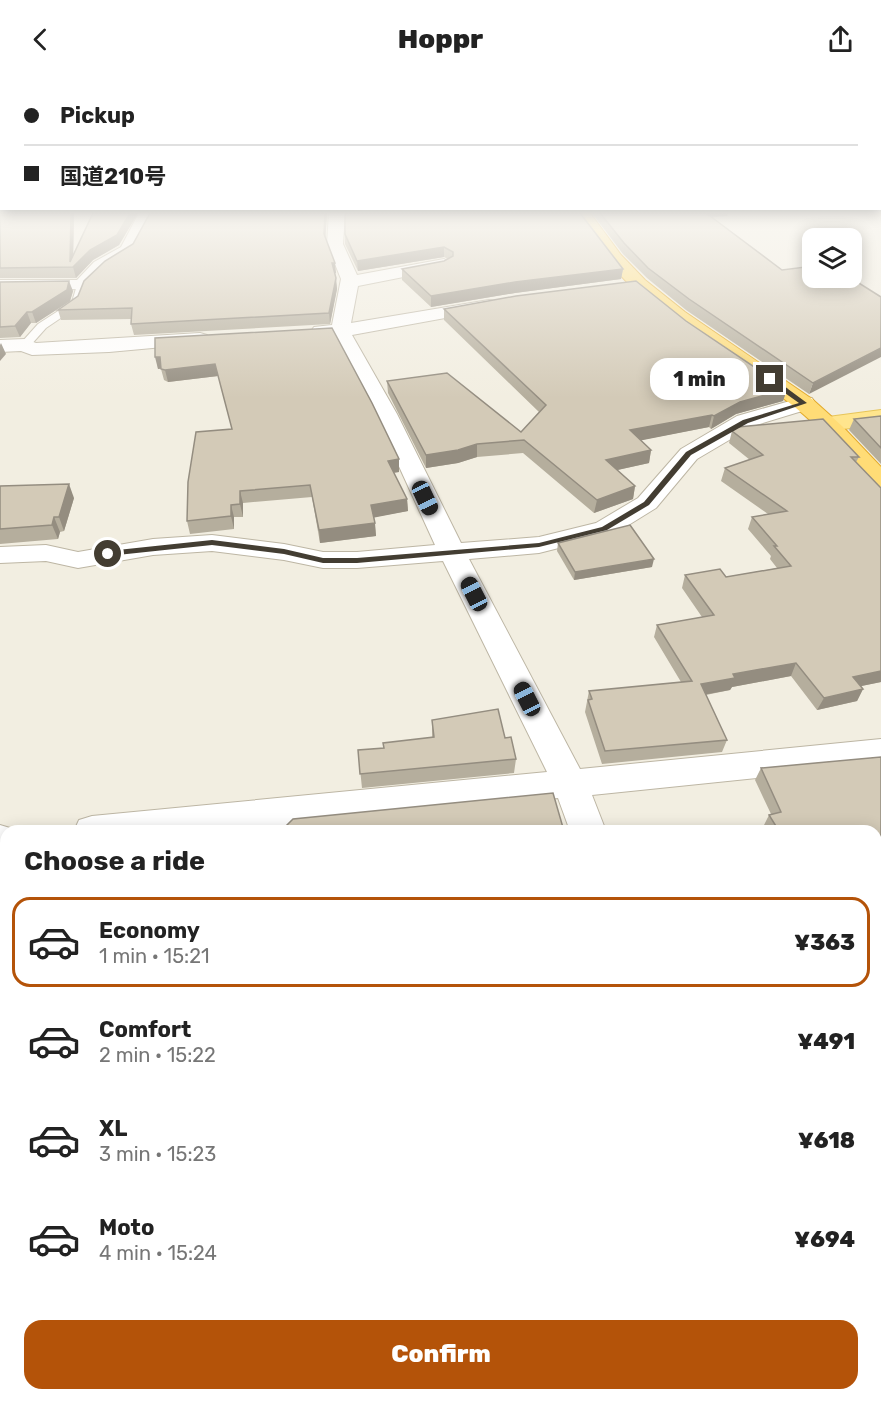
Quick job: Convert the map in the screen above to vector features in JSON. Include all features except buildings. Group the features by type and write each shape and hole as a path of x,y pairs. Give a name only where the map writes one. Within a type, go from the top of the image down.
{"highway":[{"path":"630,275 671,310 804,403 828,424 881,481"}],"main road":[{"path":"828,424 881,417"}],"street":[{"path":"0,285 82,285 92,275"},
{"path":"347,275 350,282 340,331 386,414 435,519 570,783 586,825"},
{"path":"350,282 388,275"},
{"path":"617,287 639,284"},
{"path":"302,332 340,331 504,302"},
{"path":"0,345 25,345 32,349 224,338"},
{"path":"0,555 46,553 78,560 153,547 212,543 284,552 323,560 357,560 539,545 605,529 647,503 689,454 745,422 804,403"},
{"path":"153,825 881,752"}],"lane":[{"path":"25,345 42,326 76,303 82,285"}],"route":[{"path":"108,554 153,547 212,543 239,545 323,560 357,560 539,545 605,529 647,503 689,454 745,422 804,403 770,379"}]}
